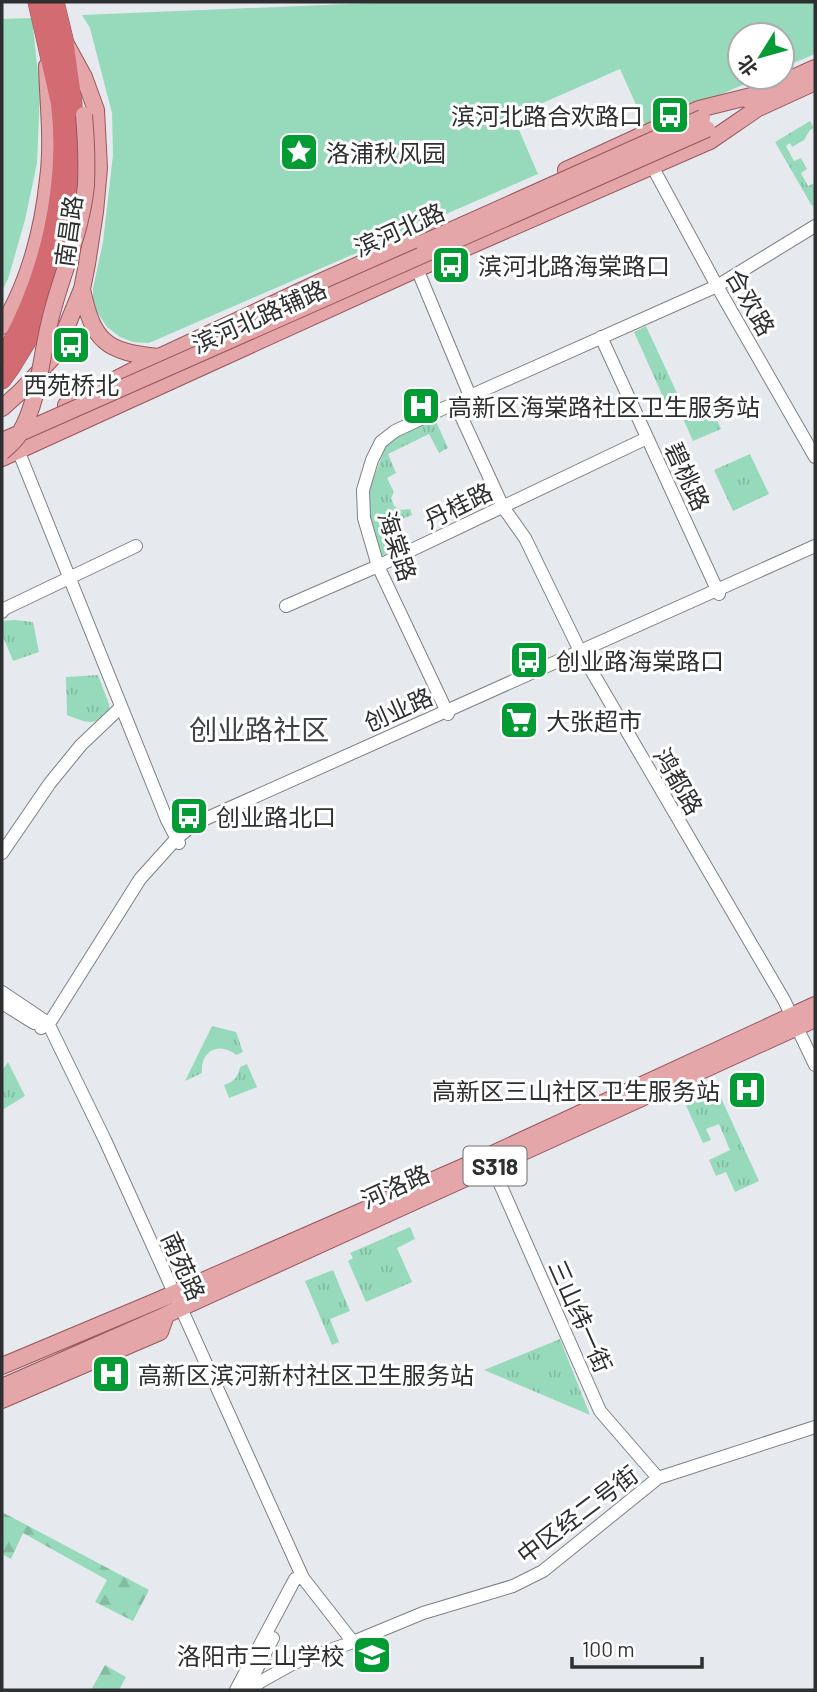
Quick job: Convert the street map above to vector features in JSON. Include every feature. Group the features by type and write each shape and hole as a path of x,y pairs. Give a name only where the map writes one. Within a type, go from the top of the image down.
{"highway":[{"path":"2,380 34,330 66,241 73,206 73,104 55,41 37,2"},
{"path":"2,360 18,332 36,287 50,241 61,182 61,117 55,2"}],"main road":[{"path":"10,452 36,396 52,309 78,230 86,186 86,145 80,88 55,41"},
{"name":"南昌路","path":"2,408 55,355 82,289 94,212 99,168 96,110 84,77 55,41"},
{"name":"南昌路","path":"2,326 26,277 36,247 48,178 55,41"},
{"name":"滨河北路","path":"758,101 815,68"},
{"name":"滨河北路","path":"4,435 705,124 758,101 815,82"},
{"name":"滨河北路辅路","path":"2,458 10,452 417,269 710,141 758,101"},
{"name":"滨河北路辅路","path":"4,435 159,357 699,109 758,101"},
{"path":"82,289 90,323 99,336 116,350 133,355 159,357"},
{"name":"河洛路","path":"2,1366 108,1321 172,1305 795,1021 815,1005"},
{"name":"河洛路","path":"795,1021 815,1019"},
{"name":"河洛路","path":"59,1362 160,1332 172,1305"},
{"name":"河洛路","path":"2,1400 59,1362 108,1321"},
{"path":"2,1376 59,1362"},
{"path":"2,1387 59,1362"}],"street":[{"name":"合欢路","path":"652,166 815,457"},
{"name":"海棠路","path":"447,712 378,566 364,518 363,490 372,460 381,442 396,431 470,396 717,286 815,226"},
{"path":"407,244 470,396"},
{"name":"碧桃路","path":"601,337 718,592"},
{"name":"鸿都路","path":"455,403 503,507 525,538 581,652 795,1021 815,1065"},
{"path":"4,435 69,578 177,841"},
{"name":"丹桂路","path":"286,606 378,566 647,438"},
{"path":"2,612 136,546"},
{"name":"创业路","path":"46,1028 55,1025 144,882 194,824 815,549"},
{"path":"2,853 68,760 121,707"},
{"path":"2,992 46,1028"},
{"path":"2,1003 46,1028"},
{"name":"南苑路","path":"46,1028 105,1140 172,1305 300,1580 351,1643"},
{"name":"三山纬一街","path":"490,1161 600,1411 658,1478"},
{"name":"中区经二号街","path":"251,1690 294,1662 351,1643 423,1613 513,1586 543,1572 658,1478 815,1427"},
{"path":"236,1690 300,1580"},
{"path":"246,1690 300,1580"}],"green space":[{"path":"396,2 815,2 815,54 796,62 796,21 726,21 726,91 729,91 646,127 620,69 513,116 538,174 149,343 133,342 120,337 107,327 97,312 93,299 113,155 112,113 90,28 82,15"},
{"path":"32,18 40,92 37,163 25,220 2,291 2,19"},
{"path":"810,121 814,128 804,140 792,147 790,143 786,146 794,161 801,158 807,169 801,173 808,186 815,183 815,204 812,206 775,142"},
{"path":"646,326 682,404 669,410 634,332"},
{"path":"709,402 721,429 693,441 681,414"},
{"path":"434,417 448,448 439,453 429,434 388,454 396,473 387,478 394,492 391,498 394,506 401,510 410,509 412,515 397,521 401,533 390,539 395,550 382,556 369,521 369,490 387,443"},
{"path":"750,454 769,494 733,511 714,470"},
{"path":"2,621 33,622 39,652 13,661 2,634"},
{"path":"98,675 110,711 95,722 67,715 66,677"},
{"path":"212,1026 236,1032 243,1052 236,1055 223,1049 212,1050 204,1059 202,1073 185,1081"},
{"path":"8,1062 25,1096 2,1110 2,1071"},
{"path":"247,1064 257,1087 229,1098 224,1085 233,1081 240,1067"},
{"path":"716,1087 759,1181 735,1192 726,1172 716,1176 709,1160 730,1150 719,1124 706,1129 711,1140 703,1143 684,1101"},
{"path":"410,1227 415,1239 397,1248 412,1282 366,1302 348,1261 353,1258 350,1253"},
{"path":"333,1270 350,1311 330,1319 339,1342 332,1345 305,1281"},
{"path":"560,1339 590,1415 484,1370"},
{"path":"2,1512 149,1590 133,1621 95,1602 107,1580 23,1533 11,1559 2,1554"},
{"path":"105,1665 126,1677 119,1690 91,1690"}],"place":[{"name":"滨河北路合欢路口","path":"670,115"},
{"name":"洛浦秋风园","path":"299,152"},
{"name":"滨河北路海棠路口","path":"451,265"},
{"name":"西苑桥北","path":"71,345"},
{"name":"高新区海棠路社区卫生服务站","path":"421,406"},
{"name":"创业路海棠路口","path":"529,660"},
{"name":"大张超市","path":"519,720"},
{"name":"创业路北口","path":"189,816"},
{"name":"高新区三山社区卫生服务站","path":"747,1090"},
{"name":"高新区滨河新村社区卫生服务站","path":"111,1374"},
{"name":"洛阳市三山学校","path":"372,1655"}],"district":[{"name":"创业路社区","path":"259,729"}]}
